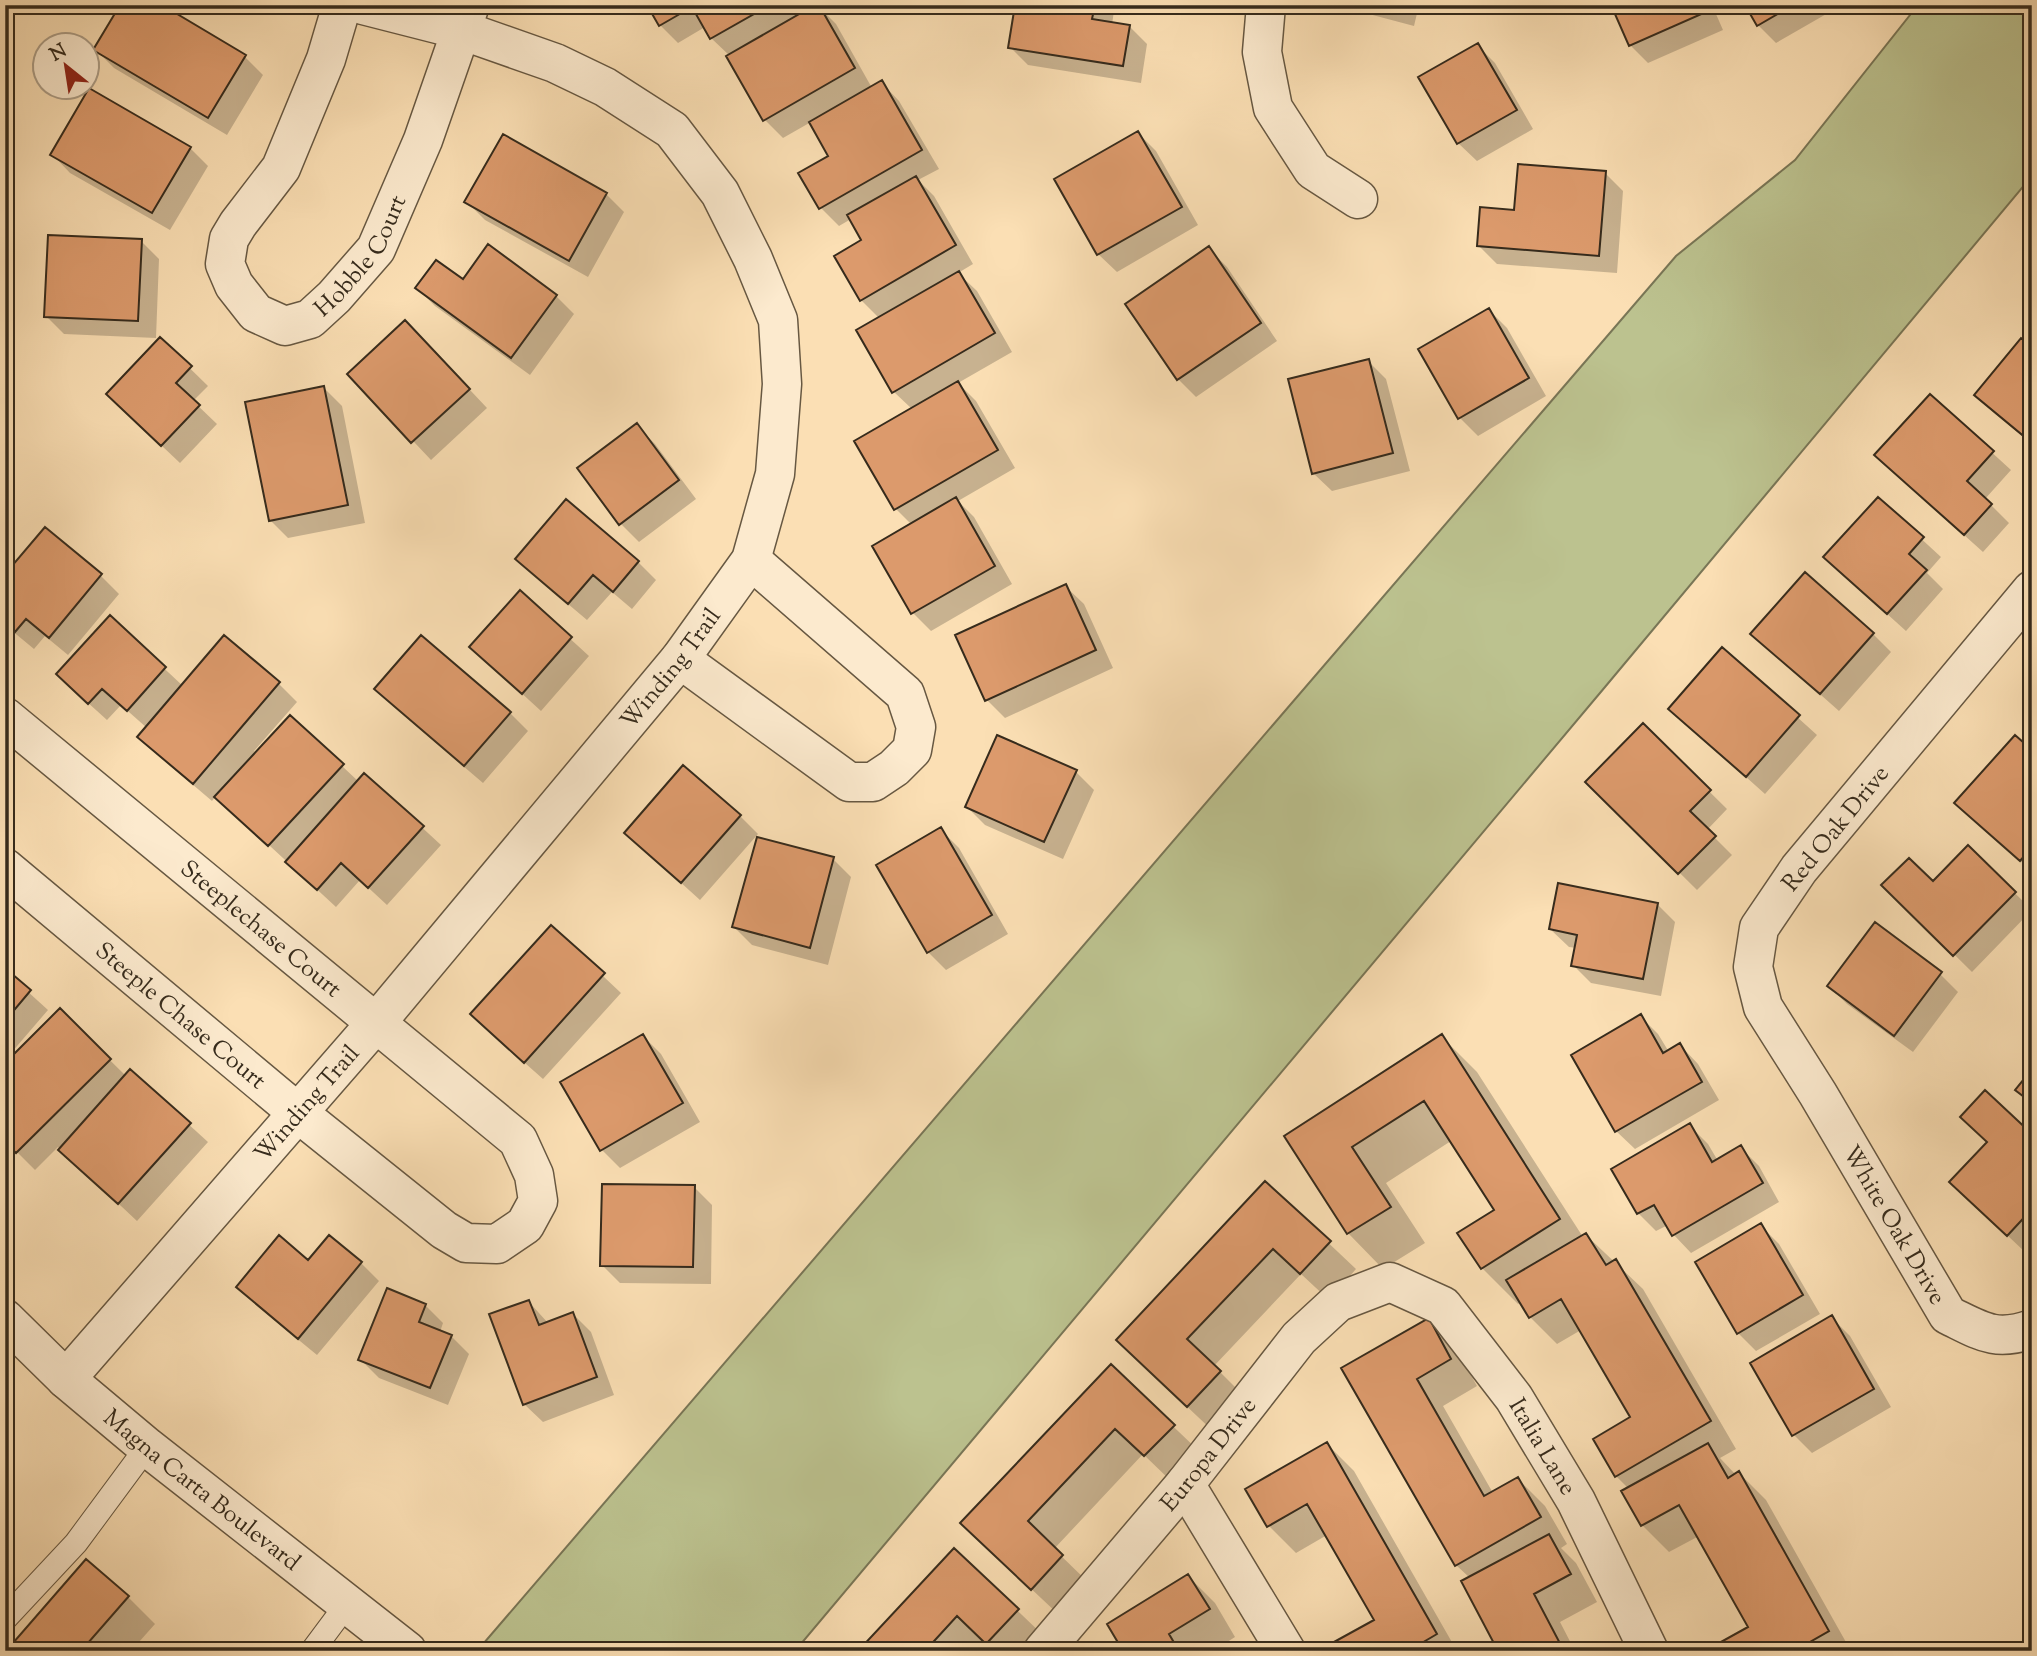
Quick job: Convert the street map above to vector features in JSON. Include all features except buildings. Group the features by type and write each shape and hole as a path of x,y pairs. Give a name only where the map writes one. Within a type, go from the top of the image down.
{"street":[{"name":"Hobble Court","path":"342,5 326,59 281,168 229,239 225,264 234,285 256,313 285,326 310,319 334,298 376,249 423,140 466,18"},
{"name":"Winding Trail","path":"66,1379 376,1023 680,659 751,560 775,474 782,384 778,320 753,259 720,193 672,130 605,87 466,18 363,5"},
{"path":"1266,5 1262,52 1273,108 1312,170 1358,199"},
{"path":"680,659 849,782 873,782 894,768 912,750 916,727 905,694 751,560"},
{"name":"Red Oak Drive","path":"1818,1094 1763,1007 1753,967 1759,928 1799,869 2032,590"},
{"name":"Steeplechase Court","path":"5,717 518,1140"},
{"name":"Steeple Chase Court","path":"5,868 298,1113 444,1230 466,1243 497,1244 525,1225 538,1201 534,1175 518,1140"},
{"name":"White Oak Drive","path":"1818,1094 1948,1315 1984,1333 2011,1336 2032,1329"},
{"name":"Europa Drive","path":"1044,1651 1185,1483 1299,1338 1338,1301 1390,1282"},
{"name":"Italia Lane","path":"1390,1282 1443,1306 1514,1398 1576,1501 1649,1651"},
{"name":"Magna Carta Boulevard","path":"5,1319 66,1379 147,1447 407,1651"},
{"path":"1185,1483 1286,1651"}],"lane":[{"path":"5,1619 76,1543 147,1447"},
{"path":"312,1651 347,1604"}],"green space":[{"path":"1918,5 2032,5 2032,176 795,1651 477,1651 1676,256 1795,160"}]}
